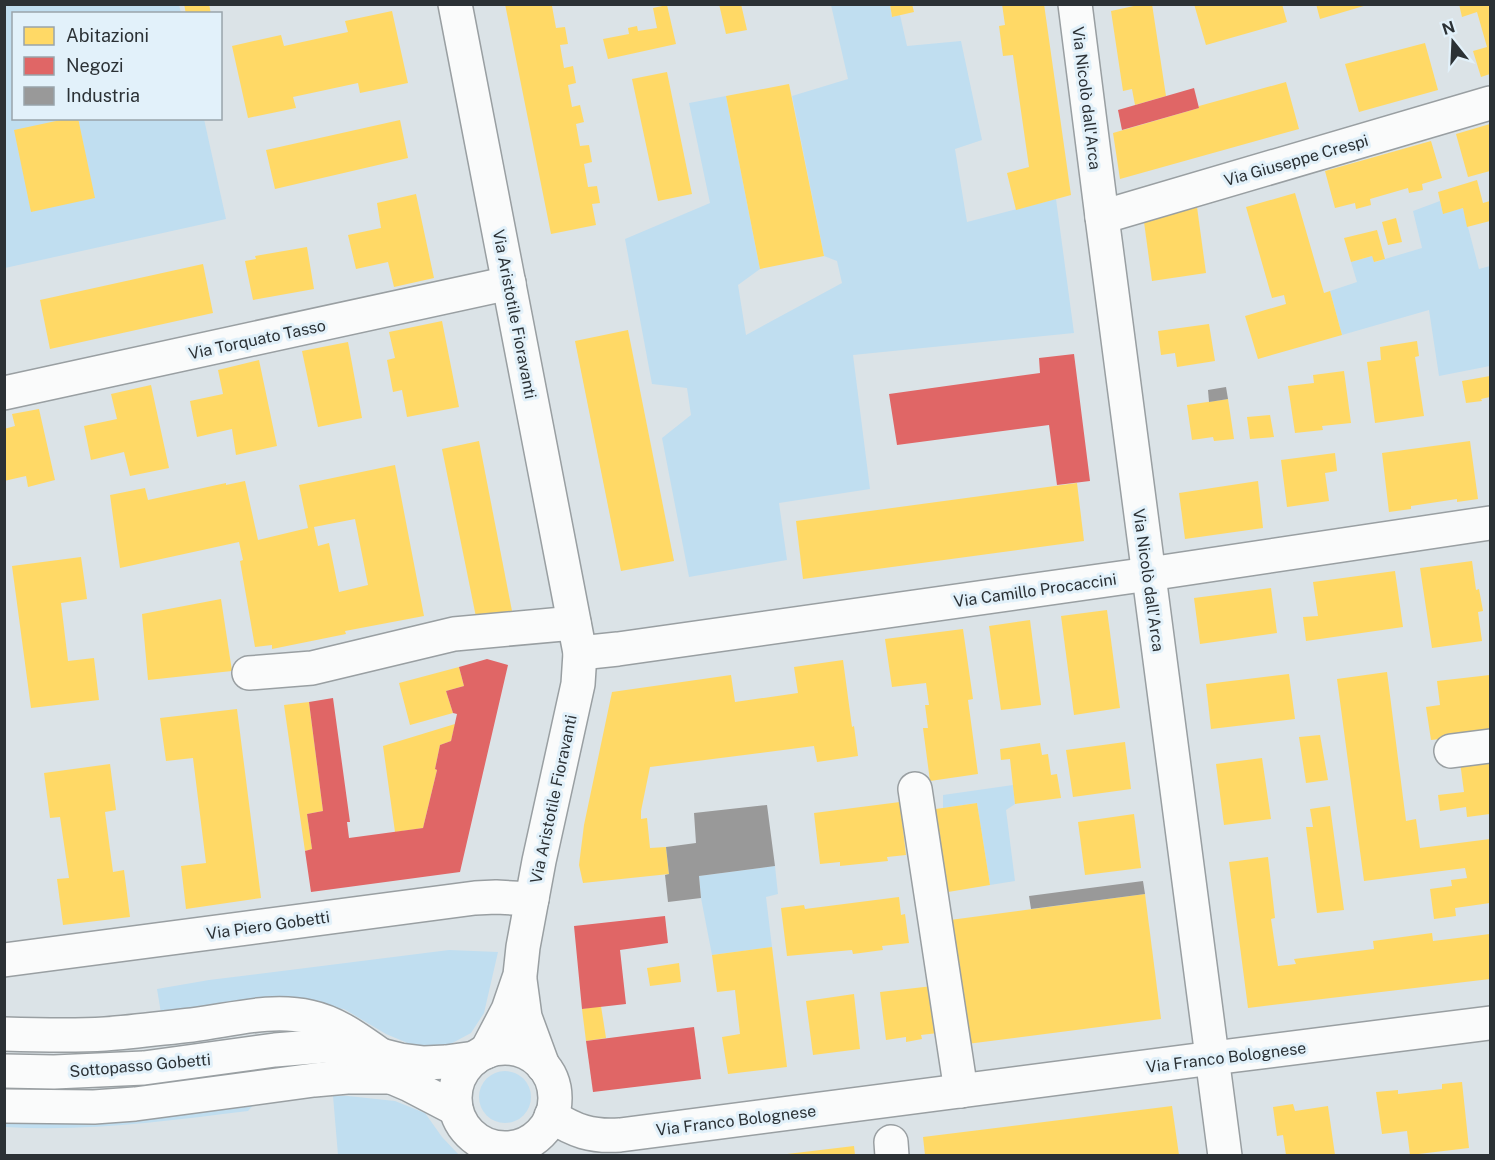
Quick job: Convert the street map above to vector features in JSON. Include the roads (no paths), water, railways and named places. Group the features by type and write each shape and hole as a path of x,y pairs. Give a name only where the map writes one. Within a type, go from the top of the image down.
{"street":[{"name":"Via Aristotile Fioravanti","path":"454,4 577,638 578,684 532,899 520,975 508,1010 480,1055"},
{"name":"Via Nicolò dall'Arca","path":"1075,4 1225,1155"},
{"name":"Via Giuseppe Crespi","path":"1102,217 1491,103"},
{"name":"Via Torquato Tasso","path":"4,393 509,283"},
{"name":"Via Camillo Procaccini","path":"577,638 618,649 1491,523"},
{"path":"249,674 312,668 454,634 577,638"},
{"path":"1451,751 1491,746"},
{"path":"915,789 961,1091"},
{"name":"Via Piero Gobetti","path":"4,960 475,898 532,899"},
{"name":"Via Aristotile Fioravanti","path":"520,975 525,1017 543,1066"},
{"path":"4,1034 105,1034 200,1024 268,1013 296,1014 323,1020 337,1026 386,1066 456,1108"},
{"name":"Via Franco Bolognese","path":"551,1116 572,1128 593,1135 620,1135 1490,1023"},
{"path":"4,1106 94,1107 135,1104 347,1077 386,1066 446,1062 480,1055 496,1048 517,1049 536,1059 543,1066 554,1090 551,1116 545,1128 520,1151 487,1144 476,1139 460,1120 455,1094 458,1081 464,1068 480,1055"},
{"name":"Sottopasso Gobetti","path":"4,1071 54,1072 144,1068 275,1050 322,1053 357,1063 386,1066"}]}
